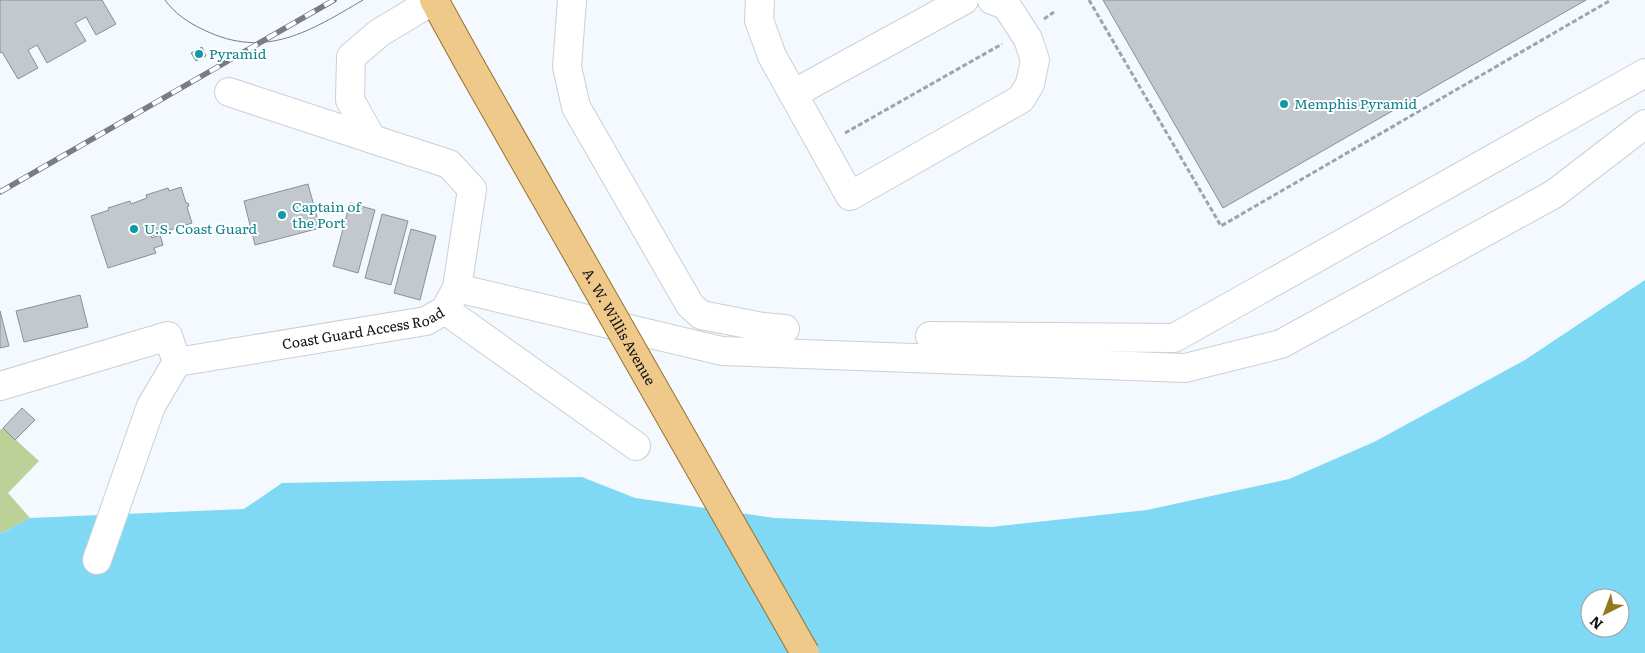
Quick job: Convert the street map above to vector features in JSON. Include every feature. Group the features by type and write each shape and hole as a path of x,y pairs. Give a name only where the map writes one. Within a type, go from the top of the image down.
{"main road":[{"name":"A. W. Willis Avenue","path":"434,0 805,653"}],"lane":[{"path":"372,139 350,100 351,57 379,33 434,0"},
{"path":"572,0 567,67 576,107 690,305 701,315 762,327 785,329"},
{"path":"760,0 759,20 772,56 850,196 1021,98 1030,84 1035,60 1028,39 1006,5 992,0"},
{"path":"793,94 964,0"},
{"path":"930,336 1174,338 1645,73"},
{"path":"229,92 372,139"},
{"path":"451,299 722,351 1185,368 1281,344 1554,194 1645,124"},
{"name":"Coast Guard Access Road","path":"177,362 426,321 451,299 472,189 449,164 372,139"},
{"path":"451,299 636,446"},
{"path":"0,386 168,336 177,362 152,406 97,560"}],"path":[{"path":"1088,0 1220,226 1611,0"},
{"path":"822,145 1023,32 1054,12"}],"green space":[{"path":"3,428 39,461 8,493 30,518 0,534 0,430"}],"water":[{"path":"1645,280 1645,653 0,653 0,534 30,518 244,509 282,483 582,477 635,498 775,518 991,527 1147,510 1289,479 1374,442 1525,360"}],"building":[{"path":"0,0 102,0 116,24 96,35 86,17 75,23 86,41 47,63 37,45 28,50 38,68 18,79 2,52 0,53"},
{"name":"Memphis Pyramid","path":"1103,0 1586,0 1223,208"},
{"name":"Pyramid","path":"202,47 206,56 196,61 191,53"},
{"name":"Captain of the Port","path":"308,184 320,228 255,245 244,201"},
{"name":"U.S. Coast Guard","path":"181,187 186,203 189,206 187,207 192,223 151,236 152,238 160,235 163,245 154,248 156,253 108,268 91,216 109,210 108,208 130,201 131,204 147,198 146,195 168,188 169,191"},
{"path":"350,203 375,210 358,273 333,266"},
{"path":"382,214 408,221 391,285 365,278"},
{"path":"411,229 436,236 420,300 394,293"},
{"path":"80,295 88,327 24,342 16,311"},
{"path":"0,311 9,346 0,348"},
{"path":"22,408 35,420 15,440 3,428"}],"tram line":[{"path":"165,0 178,14 198,27 226,39 248,42 268,42 287,38 325,22 363,0"}],"railway":[{"path":"0,192 334,0"}],"place":[{"name":"Pyramid","path":"199,54"},
{"name":"Memphis Pyramid","path":"1284,104"},
{"name":"Captain of the Port","path":"282,215"},
{"name":"U.S. Coast Guard","path":"134,229"}]}
